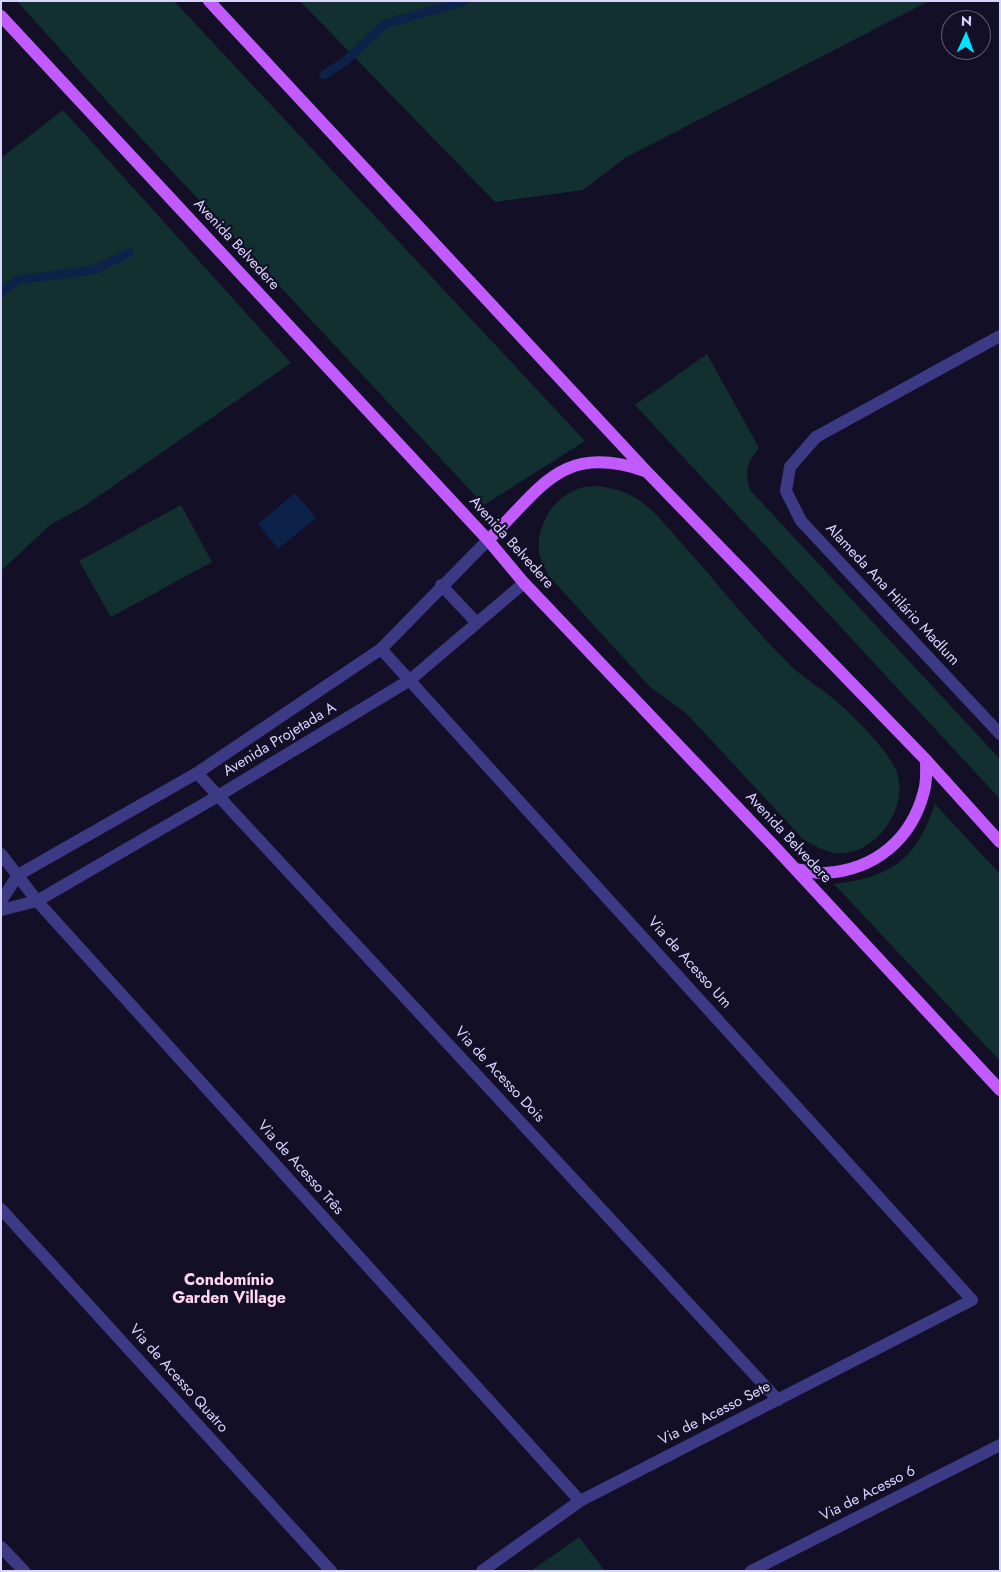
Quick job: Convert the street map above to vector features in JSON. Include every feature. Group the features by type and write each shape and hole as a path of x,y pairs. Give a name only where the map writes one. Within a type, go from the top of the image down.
{"main road":[{"path":"209,1 647,472 926,760 1000,842"},
{"name":"Avenida Belvedere","path":"1,16 488,540 524,583 795,869 1000,1090"},
{"path":"488,540 541,486 564,469 592,462 620,462 647,472"},
{"path":"795,869 823,874 852,870 878,858 900,840 916,816 925,789 926,760"}],"street":[{"name":"Alameda Ana Hilário Madlum","path":"1000,337 816,437 790,467 786,491 801,521 1000,734"},
{"name":"Avenida Projetada A","path":"18,875 197,773 380,649 488,540"},
{"name":"Avenida Projetada A","path":"1,910 37,902 410,680 524,583"},
{"path":"441,586 476,622"},
{"name":"Via de Acesso Um","path":"380,649 972,1300"},
{"name":"Via de Acesso Dois","path":"197,773 778,1400"},
{"name":"Via de Acesso Três","path":"1,854 37,902 580,1501"},
{"path":"1,901 18,875"},
{"name":"Via de Acesso Quatro","path":"1,1209 331,1571"},
{"name":"Via de Acesso Sete","path":"482,1571 580,1501 972,1300"},
{"name":"Via de Acesso 6","path":"751,1571 1000,1445"},
{"path":"1,1547 24,1571"}],"green space":[{"path":"17,1 174,1 585,441 484,505 113,108"},
{"path":"300,1 929,1 625,158 583,190 495,202"},
{"path":"63,110 291,363 83,507 50,525 1,571 1,158"},
{"path":"707,354 759,448 751,458 747,472 750,490 1000,759 1000,799 635,405"},
{"path":"594,486 626,493 649,508 777,652 796,671 843,707 883,750 894,766 899,781 899,796 895,812 877,838 864,847 849,852 834,853 803,839 687,714 650,687 548,575 540,557 539,547 539,537 546,518 551,509 566,495 579,488"},
{"path":"181,505 212,562 111,617 79,561"},
{"path":"935,804 1000,874 1000,1061 834,884 872,876 899,862 910,852 919,839 928,823"},
{"path":"579,1537 605,1571 531,1571"}],"water":[{"path":"295,493 316,518 278,549 258,524"}],"waterway":[{"path":"324,75 344,62 385,24 465,1"},
{"path":"1,292 18,280 93,270 129,253"}],"district":[{"name":"Condomínio Garden Village","path":"229,1290"}]}
